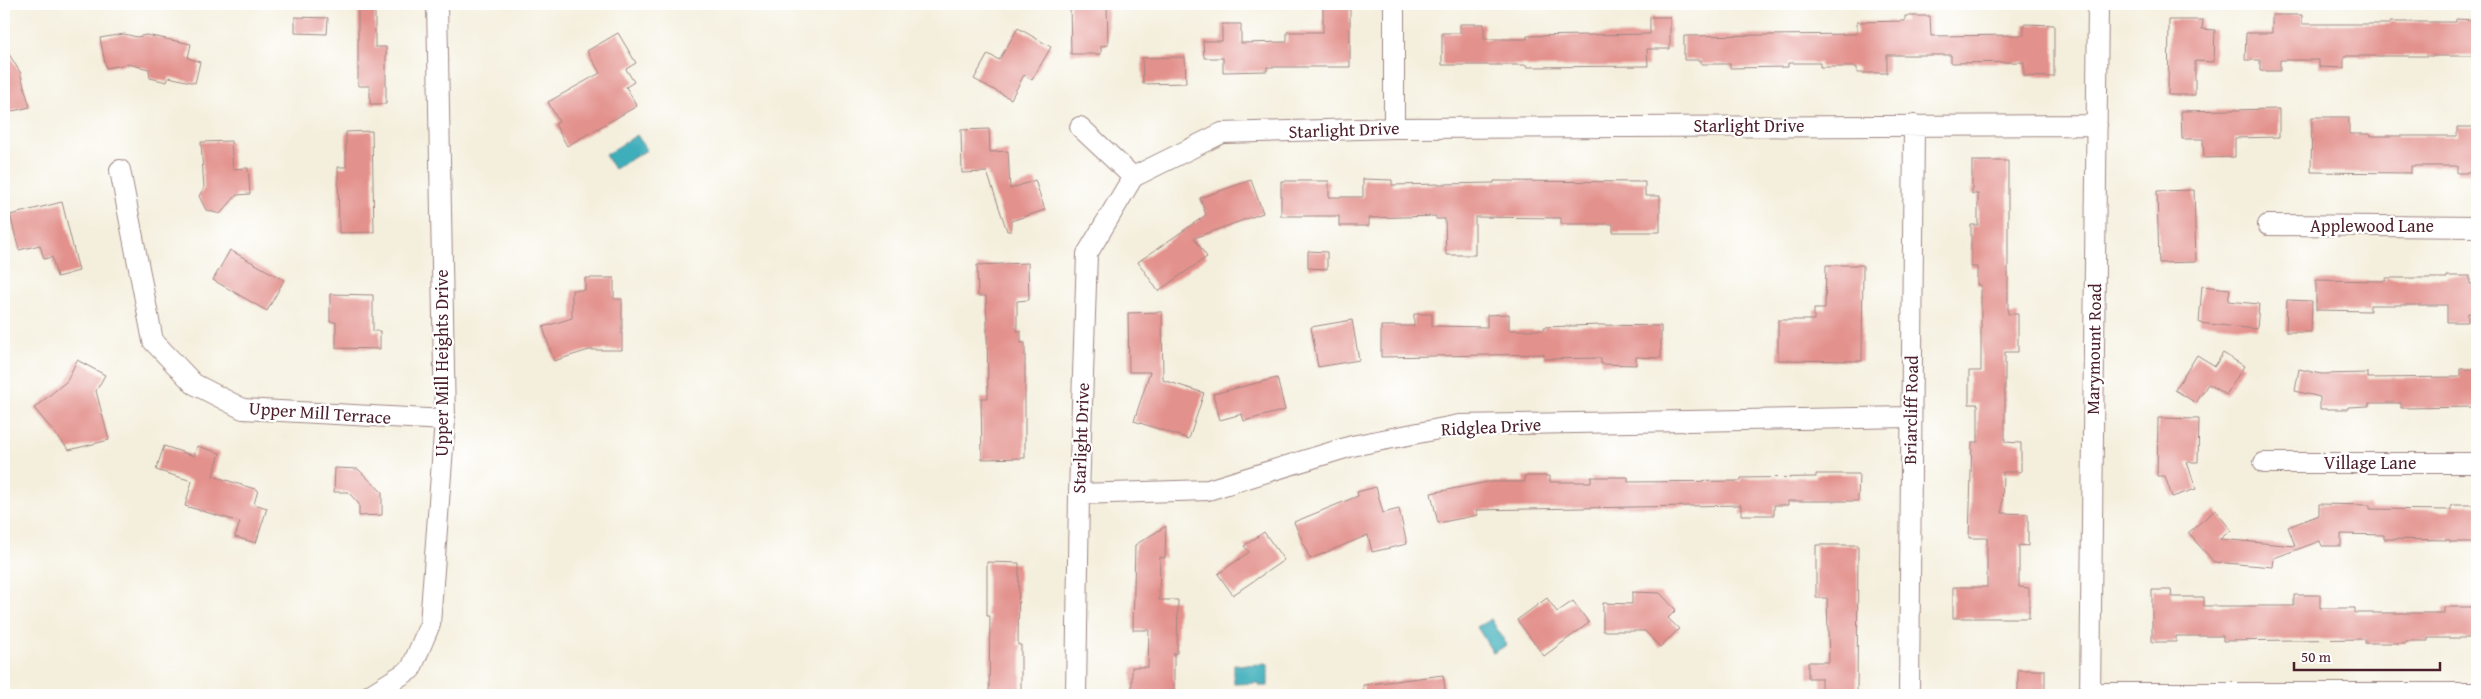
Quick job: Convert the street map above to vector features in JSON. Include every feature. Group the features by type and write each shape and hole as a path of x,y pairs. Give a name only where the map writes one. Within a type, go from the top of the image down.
{"street":[{"name":"Upper Mill Heights Drive","path":"370,695 412,669 430,624 445,420 437,4"},
{"path":"1394,4 1394,128"},
{"name":"Marymount Road","path":"2090,694 2098,4"},
{"name":"Starlight Drive","path":"1076,695 1079,494 1086,254 1133,177 1222,133 1394,128 2097,125"},
{"name":"Briarcliff Road","path":"1909,695 1914,126"},
{"path":"1080,127 1133,177"},
{"name":"Upper Mill Terrace","path":"120,170 153,341 194,384 243,409 445,420"},
{"name":"Applewood Lane","path":"2268,225 2477,227"},
{"name":"Ridglea Drive","path":"1079,494 1208,490 1352,446 1459,425 1911,417"},
{"name":"Village Lane","path":"2264,462 2477,462"},
{"path":"2090,694 2477,693"}],"water":[{"path":"637,135 647,150 614,169 605,155"},
{"path":"1491,619 1507,645 1493,653 1477,627"},
{"path":"1268,664 1268,686 1260,686 1259,683 1234,684 1234,665"}],"building":[{"path":"1070,4 1107,4 1108,45 1101,46 1101,54 1071,54"},
{"path":"1323,5 1350,5 1350,67 1267,67 1267,71 1223,72 1223,58 1204,58 1203,41 1222,41 1222,24 1241,24 1241,43 1287,42 1287,32 1323,32"},
{"path":"358,9 375,9 375,47 386,47 386,104 370,104 370,86 358,86"},
{"path":"2272,15 2302,15 2302,24 2390,24 2390,22 2456,22 2456,19 2477,20 2477,56 2344,56 2344,68 2319,67 2319,60 2280,60 2280,71 2260,71 2260,60 2245,60 2246,33 2272,33"},
{"path":"1905,16 1930,16 1931,36 2024,35 2024,24 2054,25 2054,77 2024,76 2024,62 1951,63 1951,55 1887,55 1887,73 1857,73 1857,67 1820,67 1820,63 1788,63 1788,67 1730,68 1730,64 1701,64 1701,60 1684,60 1684,36 1857,34 1857,22 1905,21"},
{"path":"295,17 328,18 327,34 295,33"},
{"path":"1650,17 1670,17 1670,49 1647,49 1648,66 1527,67 1527,65 1442,65 1442,33 1460,33 1460,24 1484,24 1484,39 1527,39 1527,36 1650,34"},
{"path":"2169,20 2203,20 2202,29 2215,30 2214,62 2195,61 2195,95 2168,95"},
{"path":"1018,28 1051,47 1032,80 1024,75 1011,99 974,79 988,54 999,60"},
{"path":"618,33 636,63 626,69 634,82 626,87 637,106 567,146 555,124 559,122 548,102 600,73 587,51"},
{"path":"124,34 137,37 146,35 191,44 188,58 200,62 195,83 169,77 167,82 150,78 149,69 128,64 106,68 100,38"},
{"path":"4,46 20,72 30,107 4,113"},
{"path":"1185,57 1186,83 1143,84 1142,58"},
{"path":"2279,109 2279,137 2235,138 2235,157 2204,158 2203,139 2182,139 2181,111"},
{"path":"2312,117 2349,117 2349,134 2370,134 2370,136 2457,136 2457,127 2477,127 2477,173 2457,173 2457,166 2411,166 2411,173 2311,172"},
{"path":"989,129 990,152 1008,151 1010,189 1035,180 1045,210 1011,221 1011,231 1007,231 987,172 962,173 961,130"},
{"path":"372,131 374,232 339,233 338,167 346,167 346,132"},
{"path":"231,141 233,169 248,168 250,194 237,195 220,214 206,210 199,196 204,188 201,142"},
{"path":"1972,161 2008,161 2008,314 2018,314 2018,352 2005,352 2005,442 2021,443 2021,472 2003,472 2002,513 2028,514 2028,546 2019,545 2019,587 2029,588 2029,618 1953,618 1953,587 1987,587 1987,538 1969,538 1972,442 1978,442 1978,404 1969,404 1969,371 1981,371 1981,285 1977,285 1977,267 1971,267 1971,225 1978,225 1978,194 1972,194"},
{"path":"1363,179 1392,180 1392,185 1494,183 1494,181 1645,182 1645,196 1660,196 1660,232 1613,232 1613,224 1561,224 1561,218 1475,217 1475,255 1446,255 1445,219 1436,219 1436,216 1369,218 1369,226 1339,226 1339,216 1281,216 1281,181 1329,181 1329,197 1363,197"},
{"path":"1251,180 1263,213 1194,238 1207,257 1158,291 1138,262 1206,215 1200,198"},
{"path":"2194,190 2196,262 2159,263 2157,191"},
{"path":"62,202 79,271 57,277 52,257 44,259 40,245 19,250 10,215"},
{"path":"230,250 284,280 267,311 213,280"},
{"path":"1308,251 1327,252 1327,269 1308,268"},
{"path":"1028,263 1029,300 1017,301 1017,331 1021,331 1021,343 1025,343 1025,458 982,459 981,398 988,398 987,320 986,296 978,296 977,265"},
{"path":"1826,265 1863,265 1862,361 1778,360 1778,320 1814,320 1814,309 1825,309"},
{"path":"2447,276 2470,276 2470,284 2477,284 2477,314 2468,313 2468,322 2447,322 2447,305 2370,305 2370,311 2316,310 2316,280 2386,281 2386,278 2447,278"},
{"path":"585,278 614,278 614,299 622,299 622,350 589,350 554,361 543,327 572,318 572,290 585,290"},
{"path":"2202,286 2230,289 2228,301 2259,304 2257,329 2199,323"},
{"path":"330,294 373,295 373,331 380,331 380,349 336,348 336,322 330,322"},
{"path":"2287,300 2312,301 2311,332 2286,332"},
{"path":"1162,312 1163,380 1204,393 1189,439 1134,421 1150,372 1129,372 1128,313"},
{"path":"1414,314 1432,314 1432,326 1487,327 1487,315 1509,314 1509,330 1544,330 1544,327 1601,325 1661,326 1661,358 1636,357 1636,365 1601,364 1601,358 1544,359 1544,354 1381,357 1381,326 1414,326"},
{"path":"1352,320 1359,360 1318,367 1311,327"},
{"path":"2223,353 2244,366 2226,395 2208,384 2196,403 2175,390 2197,355 2215,366"},
{"path":"77,360 105,375 96,391 109,440 69,450 34,408 67,381"},
{"path":"2299,369 2321,374 2368,373 2368,378 2460,377 2460,369 2477,369 2477,407 2401,408 2401,403 2369,403 2369,406 2348,407 2348,409 2320,409 2320,397 2295,391"},
{"path":"1277,378 1285,410 1244,421 1242,414 1220,420 1213,394"},
{"path":"2158,418 2199,419 2198,462 2187,462 2196,489 2172,497 2165,476 2157,476"},
{"path":"164,446 194,456 197,446 220,453 213,476 258,490 254,504 267,508 256,543 235,537 240,522 185,506 192,481 156,470"},
{"path":"335,468 358,469 382,492 382,515 359,516 359,504 348,492 334,492"},
{"path":"1816,474 1859,474 1858,501 1788,501 1788,505 1774,505 1774,515 1741,515 1741,505 1476,510 1478,515 1438,523 1431,493 1488,482 1525,482 1524,476 1550,476 1550,482 1591,482 1591,477 1628,477 1628,482 1741,481 1741,478 1816,477"},
{"path":"1376,487 1383,513 1399,509 1407,544 1372,552 1368,535 1310,559 1294,522 1358,496 1357,492"},
{"path":"2319,504 2370,505 2370,509 2451,510 2451,505 2477,505 2477,542 2384,539 2384,535 2341,534 2341,546 2322,546 2320,541 2274,558 2273,567 2214,562 2188,533 2215,510 2231,530 2220,539 2295,546 2288,527 2319,515"},
{"path":"1166,526 1165,558 1160,557 1159,600 1178,600 1177,653 1174,653 1174,695 1132,695 1132,667 1148,667 1149,630 1133,630 1135,545"},
{"path":"1264,532 1284,560 1233,595 1218,574 1249,552 1244,546"},
{"path":"1816,545 1858,545 1857,695 1821,695 1821,678 1808,678 1808,662 1829,662 1827,598 1816,598"},
{"path":"987,562 1019,563 1018,645 1021,645 1021,695 989,695 990,616 987,616"},
{"path":"2152,590 2171,590 2172,597 2204,597 2204,606 2294,606 2294,595 2320,595 2320,608 2355,608 2355,613 2444,613 2444,607 2477,607 2477,638 2428,638 2428,641 2406,641 2406,643 2365,643 2365,639 2223,641 2223,636 2176,636 2176,642 2152,642"},
{"path":"1632,592 1660,593 1676,610 1668,618 1679,629 1660,647 1645,631 1603,631 1603,603 1632,604"},
{"path":"1547,598 1557,612 1573,601 1589,623 1544,656 1517,620"},
{"path":"2018,670 2045,670 2045,695 2018,695"},
{"path":"1443,675 1446,695 1364,695 1363,685"}]}
